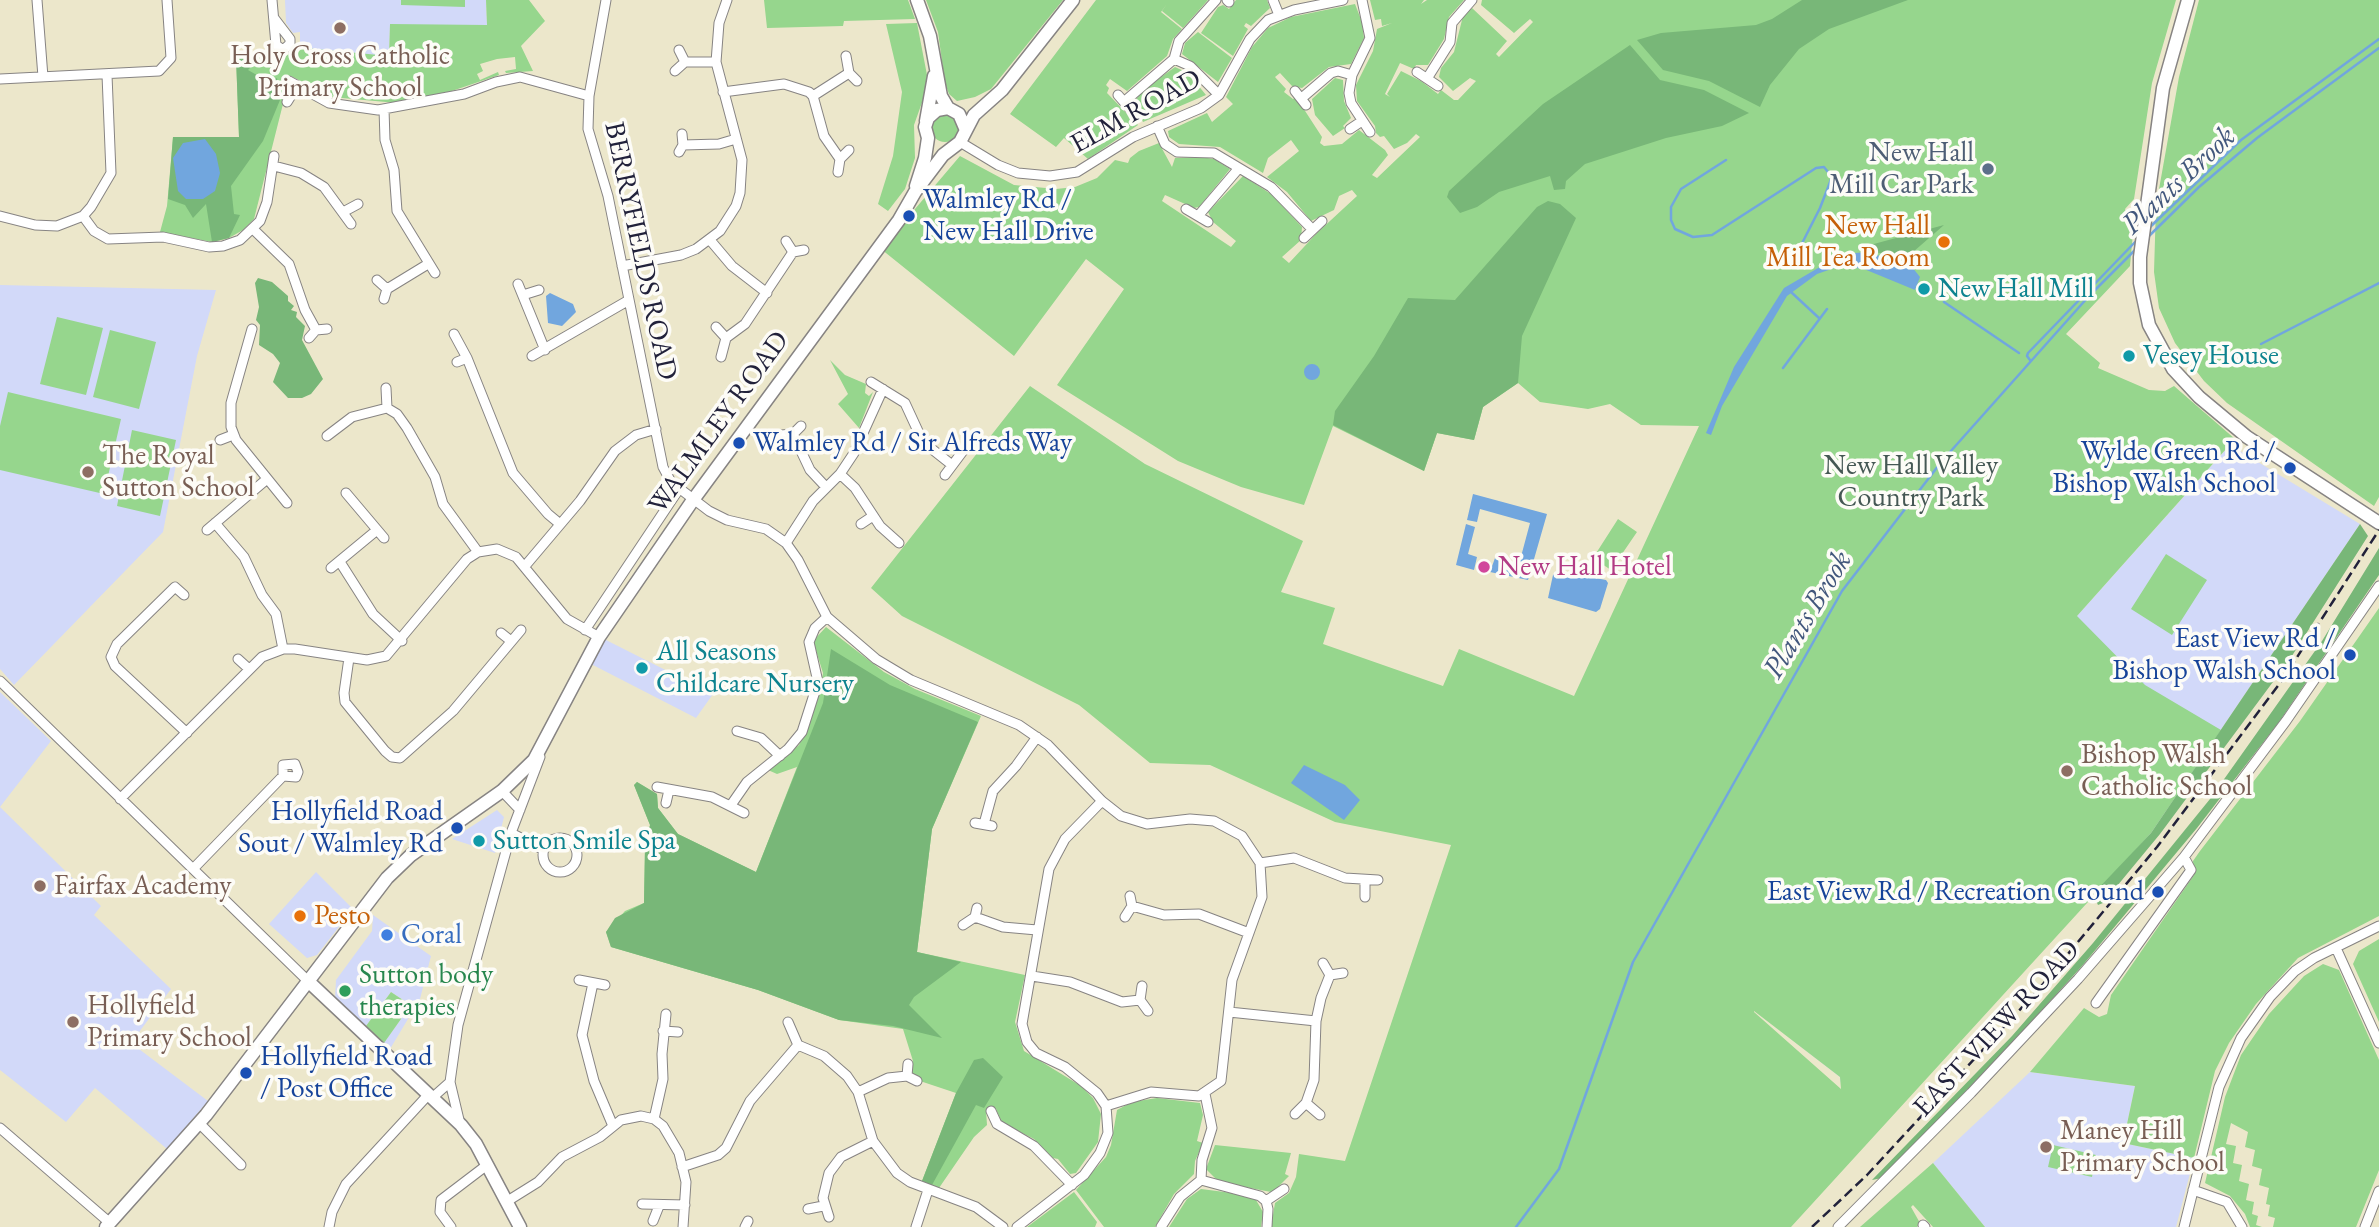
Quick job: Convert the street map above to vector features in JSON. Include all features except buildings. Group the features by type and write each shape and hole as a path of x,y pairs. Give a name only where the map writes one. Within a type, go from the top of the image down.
{"main road":[{"path":"917,0 930,36 941,96 951,110 962,118 965,128"},
{"path":"928,138 937,147 956,144 974,115 1024,64 1073,0"},
{"path":"2188,0 2163,88 2140,257 2140,283 2145,312 2163,353 2185,384 2246,437 2379,523"},
{"path":"915,192 928,138 925,123 935,69"},
{"path":"925,123 937,110 987,104"},
{"name":"WALMLEY ROAD","path":"108,1225 199,1123 399,866 502,791 534,760 599,637 694,500 899,220 915,192 956,144"},
{"path":"308,981 461,1125 520,1227"}],"street":[{"path":"37,0 43,77"},
{"path":"0,79 149,73 169,63 167,0"},
{"path":"272,0 274,18"},
{"name":"BERRYFIELDS ROAD","path":"607,0 589,96 588,130 608,196 663,467 679,489 694,500 727,520 766,529 786,543"},
{"path":"622,266 681,255 710,240 728,220 740,193 742,160 716,62 718,32 727,0"},
{"path":"1131,110 1121,98 1174,60 1179,41 1216,0"},
{"path":"1273,0 1279,15"},
{"name":"ELM ROAD","path":"956,144 998,166 1018,173 1063,175 1092,165 1124,142 1201,108 1219,95 1257,28 1279,15 1343,0"},
{"path":"1362,0 1370,37 1352,75 1350,98 1370,132"},
{"path":"1427,76 1450,42 1452,23 1472,0"},
{"path":"679,50 685,62"},
{"path":"846,56 849,73 857,80"},
{"path":"1174,60 1190,66 1219,95"},
{"path":"675,71 685,62 716,62"},
{"path":"1301,98 1331,73 1338,71 1352,75"},
{"path":"1417,72 1427,76 1438,86"},
{"path":"813,96 849,73"},
{"path":"0,216 35,225 57,226 83,216 97,198 111,173 107,75"},
{"path":"287,102 293,84 329,103 384,110 464,94 496,82 520,77 589,96"},
{"path":"723,92 784,84 804,90 813,96 824,136 839,159 838,172"},
{"path":"384,110 385,140 394,170 397,211 435,273"},
{"path":"1350,129 1362,121"},
{"path":"1157,126 1166,144 1177,152 1214,153 1271,187 1312,229"},
{"path":"682,134 681,148 719,144 736,139"},
{"path":"839,159 849,150"},
{"path":"83,216 94,231 108,239 163,237 209,247 223,246 254,230 267,202 274,161 317,181 345,211 351,224"},
{"path":"1198,216 1239,168"},
{"path":"345,211 359,204"},
{"path":"1186,209 1208,222"},
{"path":"1304,238 1322,221"},
{"path":"254,230 289,264 305,310 316,330"},
{"path":"710,240 732,266 767,293"},
{"path":"786,242 793,252"},
{"path":"721,358 726,338 745,324 793,252 804,250"},
{"path":"377,280 386,294 428,264"},
{"path":"518,284 545,350"},
{"path":"523,295 538,290"},
{"path":"532,356 629,300"},
{"path":"716,327 726,338"},
{"path":"309,338 316,330 327,329"},
{"path":"252,330 252,351 231,403 233,435 287,503"},
{"path":"454,334 467,358 513,473 560,524"},
{"path":"457,362 467,358"},
{"path":"871,382 905,403 923,442 952,466"},
{"path":"386,388 387,408"},
{"path":"883,388 863,436 840,474 825,486 786,543 827,617 876,659 911,680 1002,716 1037,737 1121,816 1147,824 1196,819 1223,824 1242,836 1260,863 1262,897 1234,971 1221,1081 1205,1094 1151,1092 1106,1106"},
{"path":"327,436 338,433 352,416 387,408 397,414 435,477 443,504 478,552"},
{"path":"781,435 793,434 801,426"},
{"path":"525,565 615,451 636,435 656,429"},
{"path":"793,434 810,470 825,486"},
{"path":"220,440 233,435"},
{"path":"945,475 975,435"},
{"path":"840,474 855,488 873,516 899,543"},
{"path":"207,530 267,479"},
{"name":"WALMLEY ROAD","path":"585,630 679,489"},
{"path":"331,568 381,534 346,493"},
{"path":"861,524 873,516"},
{"path":"215,523 244,557 262,595 276,614 283,649"},
{"path":"120,799 262,657 283,649 349,658 378,659 386,656 402,641 467,559 478,552 503,551 525,565 567,619 599,637"},
{"path":"340,562 373,614 402,641"},
{"name":"EAST VIEW ROAD","path":"1838,1227 2060,998 2184,857 2286,721 2379,586"},
{"path":"184,595 175,587 117,644 111,657 116,666 187,733"},
{"path":"731,805 747,782 795,742 806,721 818,682 809,642 816,628 827,617"},
{"path":"349,658 345,702 386,751 392,757 400,758 453,711 521,630"},
{"path":"501,633 511,641"},
{"path":"238,659 249,669"},
{"path":"0,681 308,981"},
{"path":"745,729 761,738 780,756"},
{"path":"983,824 993,791 1037,737"},
{"name":"WALMLEY ROAD","path":"450,1082 458,1025 510,833 546,741"},
{"path":"193,869 283,776"},
{"path":"657,788 703,794 744,813"},
{"path":"666,803 669,790"},
{"path":"502,791 520,810"},
{"path":"1017,1227 1072,1185 1094,1163 1105,1142 1109,1123 1106,1106 1088,1084 1065,1067 1036,1053 1027,1042 1022,1024 1049,869 1055,856 1080,822 1102,801"},
{"path":"510,833 544,850"},
{"name":"EAST VIEW ROAD","path":"2096,1003 2191,870 2184,857"},
{"path":"1260,863 1294,858 1345,878 1378,880"},
{"path":"1365,880 1365,897"},
{"path":"1125,917 1131,901 1164,915 1199,914 1249,933"},
{"path":"963,925 976,913 1003,927 1037,930"},
{"path":"2184,1227 2222,1080 2241,1038 2270,997 2295,971 2379,926"},
{"path":"2336,948 2379,1043"},
{"path":"1295,1114 1306,1103 1314,1080 1316,1021 1330,975 1323,963"},
{"path":"1330,975 1343,973"},
{"path":"1032,976 1070,982 1122,1002 1140,1000"},
{"path":"579,980 605,985"},
{"path":"593,983 582,1035 594,1081 613,1126"},
{"path":"1142,986 1140,1000 1148,1010"},
{"path":"1229,1012 1316,1021"},
{"path":"654,1119 663,1079 663,1031 666,1014"},
{"path":"788,1022 798,1045"},
{"path":"663,1031 678,1032"},
{"path":"798,1045 809,1047 835,1063 858,1092 873,1141 897,1172 929,1190 976,1207 1003,1227"},
{"path":"682,1167 718,1155 726,1149 750,1101 798,1045"},
{"path":"907,1076 908,1064"},
{"path":"858,1092 879,1081 907,1076 918,1081"},
{"path":"329,1227 332,1212 346,1184 430,1096 450,1082 461,1125"},
{"path":"1161,1227 1181,1197 1201,1180 1202,1160 1212,1128 1205,1094"},
{"path":"1306,1103 1321,1115"},
{"path":"991,1111 997,1124 1034,1146 1072,1185"},
{"path":"506,1202 529,1190 562,1157 600,1137 613,1126 631,1116 654,1119 669,1132 682,1167 685,1205 683,1227"},
{"path":"199,1123 241,1164"},
{"path":"988,1131 997,1124"},
{"path":"0,1128 108,1225"},
{"path":"829,1217 823,1206 824,1190 834,1164 873,1141"},
{"path":"451,1227 440,1212 441,1200 486,1165"},
{"path":"1201,1180 1248,1191 1266,1201"},
{"path":"1266,1201 1284,1189"},
{"path":"916,1227 929,1190"},
{"path":"2193,1190 2227,1202 2242,1227"},
{"path":"2365,1227 2379,1191"},
{"path":"1266,1201 1267,1227"},
{"path":"642,1204 685,1205"},
{"path":"653,1221 659,1206"},
{"path":"808,1209 823,1206"}],"shaded area":[{"name":"Holy Cross Catholic Primary School","path":"285,0 486,0 487,25 390,25 389,56 300,50 300,32 293,33 286,23"},
{"name":"The Royal Sutton School","path":"0,285 216,290 197,356 163,532 14,685 0,669"},
{"name":"Bishop Walsh Catholic School","path":"2230,445 2360,524 2151,833 1999,996 1842,1090 1840,1077 1742,1001 2077,616"},
{"path":"604,639 713,694 696,718 591,664"},
{"name":"Fairfax Academy","path":"0,692 51,741 0,807"},
{"name":"Hollyfield Primary School","path":"0,807 101,906 94,915 171,989 131,1043 208,1101 167,1149 95,1088 66,1122 0,1070"},
{"path":"497,810 504,817 495,853 452,839"},
{"path":"316,872 353,909 317,955 307,958 269,924"},
{"path":"373,915 431,956 420,999 390,1049 384,1043 401,1019 406,1002 391,992 366,1026 335,999 336,980 372,931"},
{"name":"Maney Hill Primary School","path":"2030,1072 2135,1086 2123,1143 2194,1158 2176,1227 1985,1227 1933,1163"}],"green space":[{"path":"401,0 465,0 465,7 401,5"},
{"path":"486,0 529,0 545,21 521,46 533,71 506,73 505,71 516,69 515,57 497,59 480,64 483,71 477,74 480,80 498,72 499,75 443,94 397,103 331,97 291,76 284,82 284,100 254,219 243,230 229,238 212,242 160,232 167,206 173,137 239,137 236,57 287,55 295,47 389,56 390,24 487,25"},
{"path":"764,0 908,0 915,19 844,21 843,26 767,28"},
{"path":"926,0 1063,0 991,89 975,97 957,101 949,94 945,83 938,32"},
{"path":"1096,0 1208,0 1183,28 1162,11 1167,4 1161,12 1182,29 1173,39 1167,56 1127,91 1110,79 1106,85 1109,88 1107,93 1138,125 1088,159 1064,138 1056,147 1010,114"},
{"path":"1236,0 1267,0 1270,8 1251,26 1246,23 1244,26 1248,29 1233,56 1201,33 1218,7 1223,5 1229,9"},
{"name":"New Hall Valley Country Park","path":"1370,0 1424,0 1421,4 1427,0 1464,0 1449,17 1444,39 1428,65 1416,65 1414,69 1400,63 1385,94 1390,97 1387,94 1401,71 1438,94 1441,90 1458,100 1476,81 1470,78 1453,91 1439,77 1441,68 1454,52 1463,16 1472,8 1507,41 1496,54 1499,57 1533,22 1530,19 1514,33 1481,5 1482,0 2176,0 2152,83 2134,199 2125,209 2133,233 2130,266 2066,334 2100,363 2098,368 2149,390 2165,391 2174,386 2235,439 2077,616 2145,685 2221,730 2151,833 1791,1227 1271,1227 1275,1203 1289,1193 1296,1177 1299,1154 1345,1161 1451,845 1335,822 1210,765 1150,763 1079,705 902,616 871,588 1030,386 1145,464 1303,541 1281,592 1335,608 1323,644 1443,686 1459,649 1574,696 1699,426 1641,425 1610,404 1588,409 1540,402 1518,383 1483,407 1474,440 1437,433 1424,471 1333,426 1304,505 1241,487 1178,461 1057,385 1124,289 1086,259 1014,356 881,249 960,156 1014,185 1056,189 1075,187 1097,178 1115,160 1128,163 1139,151 1159,143 1172,167 1175,158 1201,157 1214,159 1230,169 1199,207 1194,208 1165,195 1162,201 1231,247 1236,241 1213,222 1208,212 1243,176 1271,194 1302,227 1301,240 1282,257 1289,263 1357,196 1352,190 1339,196 1334,210 1311,221 1287,192 1267,177 1299,151 1291,140 1268,158 1263,173 1220,147 1179,144 1169,137 1168,131 1207,113 1212,122 1233,104 1226,97 1252,47 1268,28 1291,17 1355,4 1362,22 1364,38 1351,64 1329,67 1302,88 1292,86 1280,73 1275,77 1286,89 1284,92 1293,99 1296,97 1322,137 1320,143 1324,146 1342,144 1359,130 1385,150 1388,155 1372,175 1377,178 1420,137 1416,134 1407,143 1394,149 1384,136 1380,137 1376,133 1375,126 1357,101 1356,85 1373,51 1377,29 1392,23 1382,26 1381,19 1375,20","holes":["1754,1011 1840,1077 1841,1089"]},
{"path":"1802,0 1908,0 1829,29 1799,49 1770,85 1760,107 1709,81 1663,70 1637,40 1661,33 1756,25 1772,19"},
{"path":"2199,0 2379,0 2379,497 2374,506 2227,403 2204,381 2175,343 2159,308 2154,272 2156,206 2179,77"},
{"path":"917,23 927,75 925,94 914,125 915,158 905,189 888,211 878,204 893,156 902,92 886,24"},
{"path":"1198,32 1232,58 1218,82 1182,54 1185,43"},
{"path":"1630,45 1660,80 1704,90 1749,113 1722,126 1666,138 1585,164 1566,181 1565,189 1554,190 1550,176 1499,192 1477,207 1460,213 1447,197 1449,191 1543,104"},
{"path":"263,54 248,70 269,82 277,78 280,100 263,141 231,186 234,214 240,215 229,238 212,242 206,204 193,218 185,205 168,199 173,137 239,137 236,57"},
{"path":"1175,67 1188,73 1206,95 1143,122 1134,102 1143,90"},
{"path":"1335,78 1343,80 1344,101 1351,118 1343,126 1345,128 1333,136 1315,115 1312,99"},
{"path":"945,114 955,118 959,128 955,138 945,142 935,138 931,128 935,118"},
{"path":"1548,201 1560,204 1576,218 1522,336 1518,383 1483,407 1474,440 1437,433 1424,471 1333,425 1335,411 1374,356 1408,298 1455,300 1537,207"},
{"path":"1944,225 1905,259 1859,248"},
{"path":"258,278 272,282 288,296 288,301 294,306 291,310 297,312 296,317 305,326 302,340 323,379 311,394 302,398 288,398 273,382 280,363 273,354 259,345 260,325 256,320 259,307 255,283"},
{"path":"57,317 103,328 86,395 40,384"},
{"path":"110,330 156,342 139,409 93,397"},
{"path":"830,360 845,375 866,384 865,393 869,396 873,392 859,428 838,404 848,394"},
{"path":"8,392 121,419 104,494 0,470 0,426"},
{"path":"132,430 176,440 160,516 117,506"},
{"path":"1618,519 1637,532 1611,570 1593,558"},
{"path":"2360,524 2368,536 2290,659 2160,834 2103,903 2098,905 2093,894 2151,833"},
{"path":"2379,548 2379,575 2279,722 2197,828 2082,966 2015,1040 1882,1178 1872,1180 2012,1036 2093,943 2210,799 2322,641"},
{"path":"2166,554 2207,580 2172,635 2131,609"},
{"path":"2379,608 2379,916 2298,958 2256,1004 2229,1043 2215,1071 2194,1158 2123,1143 2135,1086 2030,1072 2084,1008 2099,1017 2107,1014 2111,995 2194,875 2193,861 2300,721"},
{"path":"826,627 884,672 915,689 981,716 932,829 917,952 1025,975 1015,1022 1024,1051 1081,1086 1093,1098 1101,1114 1098,1142 1076,1173 1070,1174 1058,1159 1053,1158 1034,1139 1002,1123 996,1109 986,1110 987,1125 974,1137 939,1188 922,1181 956,1093 920,1081 912,1074 913,1061 903,1029 839,1020 758,990 611,947 606,932 625,911 644,903 645,847 650,825 634,785 637,782 657,794 658,808 678,834 756,872 797,767 777,774 768,770 799,745 819,696 823,673 813,641"},
{"path":"831,649 890,685 978,722 932,829 917,952 961,962 914,997 909,1005 942,1038 893,1026 839,1020 758,990 611,947 606,932 615,918 644,903 645,847 650,825 634,785 637,782 657,794 658,808 678,834 756,872 823,703"},
{"path":"2379,939 2379,1022 2353,964 2359,951"},
{"path":"2323,964 2339,970 2379,1060 2379,1170 2356,1227 2273,1227 2275,1218 2268,1216 2270,1205 2266,1204 2269,1188 2259,1185 2262,1169 2252,1166 2255,1150 2245,1147 2248,1132 2231,1123 2226,1144 2236,1146 2233,1163 2242,1165 2239,1181 2249,1184 2246,1200 2254,1202 2252,1214 2258,1216 2256,1225 2262,1227 2250,1227 2245,1214 2230,1196 2205,1183 2225,1097 2241,1055 2269,1014 2304,976"},
{"path":"391,992 406,1002 401,1019 384,1043 366,1026"},
{"path":"983,1058 1003,1077 984,1108 976,1105 932,1185 922,1181 956,1093 974,1060"},
{"path":"1157,1098 1200,1103 1203,1115 1197,1141 1203,1143 1195,1161 1194,1174 1174,1194 1155,1227 1104,1227 1076,1190 1106,1157 1111,1145 1117,1110 1132,1102"},
{"path":"1215,1145 1291,1153 1285,1174 1289,1176 1271,1194 1219,1182 1206,1169"},
{"path":"2053,1145 2096,1155 2092,1177 2048,1167"},
{"path":"1933,1163 1985,1227 1933,1227 1913,1205 1911,1207 1920,1223 1917,1227 1860,1227"},
{"path":"1201,1189 1240,1194 1256,1200 1263,1212 1261,1227 1169,1227 1187,1199"},
{"path":"1074,1192 1097,1222 1095,1227 1027,1227"}],"water":[{"path":"205,139 216,154 220,173 215,191 203,199 186,199 178,191 173,158 183,143"},
{"path":"1868,252 1900,263 1908,262 1920,277 1915,290 1864,269 1840,266 1817,274 1787,296 1722,406 1711,435 1706,433 1734,367 1784,288 1842,254"},
{"path":"550,293 573,304 576,312 562,326 548,323 546,296"},
{"path":"1309,364 1315,364 1320,372 1318,378 1309,380 1304,375 1304,369"},
{"path":"1473,494 1547,514 1528,580 1490,572 1495,558 1519,564 1530,523 1480,509 1477,522 1467,520"},
{"path":"1466,524 1475,527 1468,554 1477,557 1474,570 1456,565"},
{"path":"1558,571 1606,580 1608,583 1600,609 1596,612 1548,598 1553,575"},
{"path":"1304,765 1345,785 1360,800 1344,820 1291,783"}],"waterway":[{"path":"2148,229 2241,140 2379,39"},
{"name":"Plants Brook","path":"2148,237 2199,187 2257,138 2379,48"},
{"path":"1726,160 1681,189 1671,207 1671,220 1675,229 1693,237 1712,235 1816,168 1824,167 1832,177 1820,208 1794,259"},
{"path":"2030,360 2028,353 2138,239"},
{"name":"Plants Brook","path":"1516,1227 1559,1169 1633,962 1842,591 1942,461 2089,296 2136,249"},
{"path":"2261,344 2379,283"},
{"path":"1791,292 1819,318"},
{"path":"1944,302 2019,353"},
{"path":"1783,368 1827,309"}],"railway":[{"path":"1812,1227 1867,1175 2038,990 2157,847 2283,679 2379,530"}],"place":[{"name":"Holy Cross Catholic Primary School","path":"340,28"},
{"name":"New Hall Mill Car Park","path":"1988,169"},
{"name":"Walmley Rd / New Hall Drive","path":"909,216"},
{"name":"New Hall Mill Tea Room","path":"1944,242"},
{"name":"New Hall Mill","path":"1924,289"},
{"name":"Vesey House","path":"2129,356"},
{"name":"Walmley Rd / Sir Alfreds Way","path":"739,443"},
{"name":"Wylde Green Rd / Bishop Walsh School","path":"2290,468"},
{"name":"The Royal Sutton School","path":"88,472"},
{"name":"New Hall Hotel","path":"1484,567"},
{"name":"East View Rd / Bishop Walsh School","path":"2350,655"},
{"name":"All Seasons Childcare Nursery","path":"642,668"},
{"name":"Bishop Walsh Catholic School","path":"2067,771"},
{"name":"Hollyfield Road Sout / Walmley Rd","path":"457,828"},
{"name":"Sutton Smile Spa","path":"479,841"},
{"name":"Fairfax Academy","path":"40,886"},
{"name":"East View Rd / Recreation Ground","path":"2158,892"},
{"name":"Pesto","path":"300,916"},
{"name":"Coral","path":"387,935"},
{"name":"Sutton body therapies","path":"345,991"},
{"name":"Hollyfield Primary School","path":"73,1022"},
{"name":"Hollyfield Road / Post Office","path":"246,1073"},
{"name":"Maney Hill Primary School","path":"2046,1147"}]}
